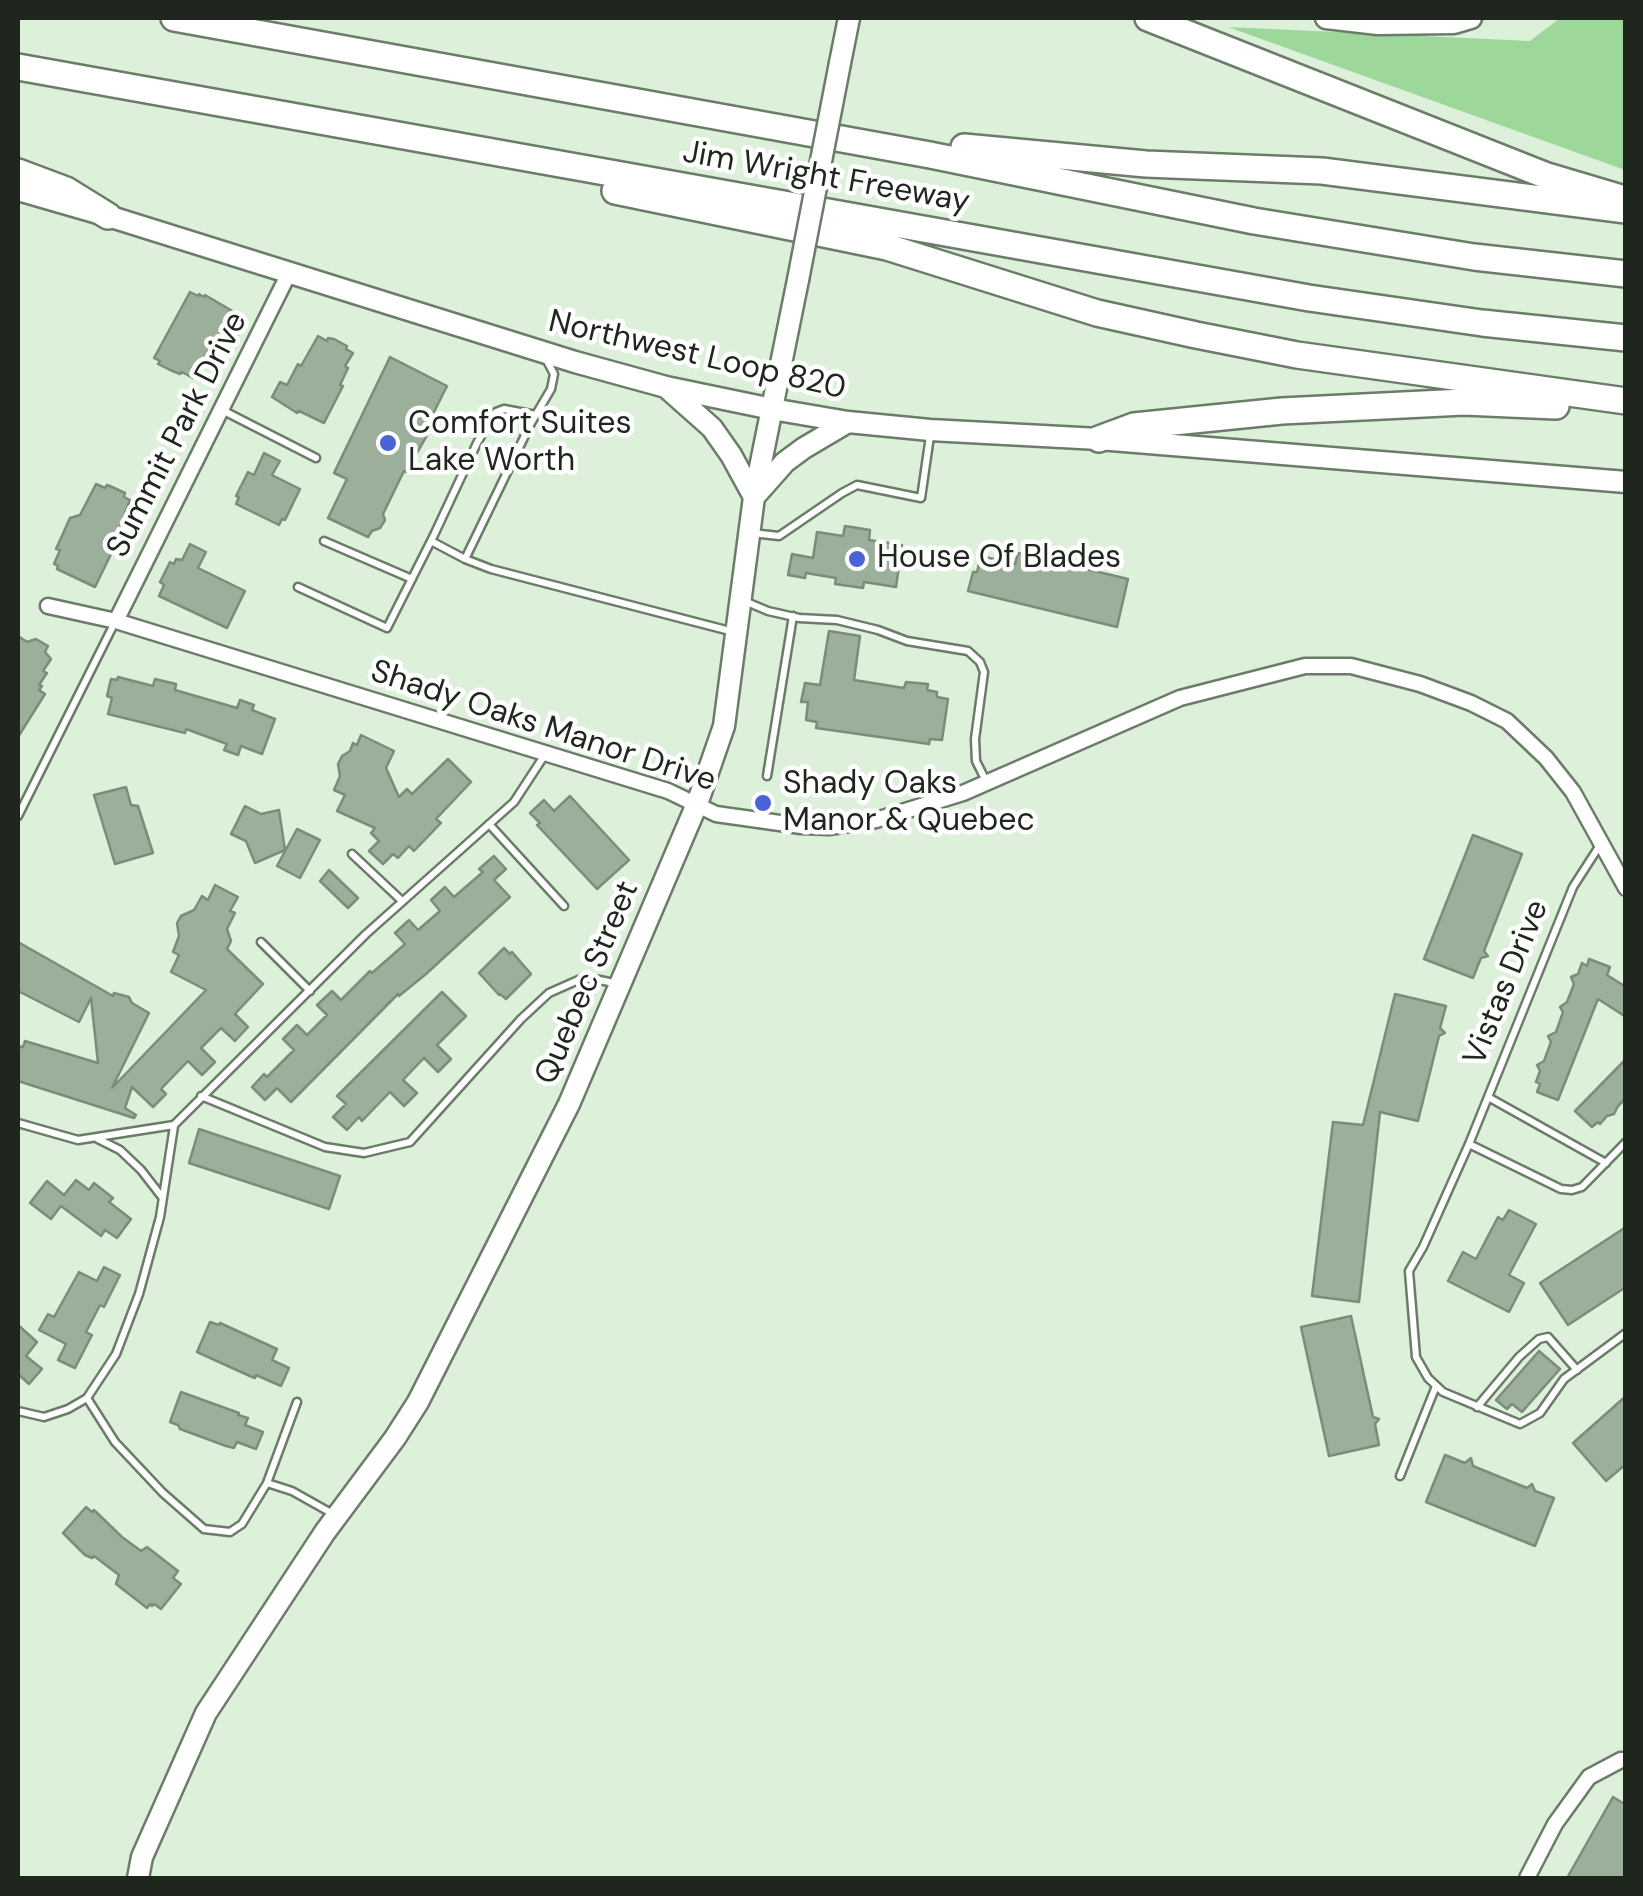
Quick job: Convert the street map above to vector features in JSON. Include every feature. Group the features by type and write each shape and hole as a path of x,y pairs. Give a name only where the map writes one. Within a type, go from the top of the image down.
{"highway":[{"name":"Jim Wright Freeway","path":"174,18 930,154 1254,222 1474,256 1626,274"},
{"path":"1148,18 1548,176 1626,201"},
{"name":"Jim Wright Freeway","path":"18,66 1310,298 1626,338"},
{"path":"930,154 961,146 1146,164 1322,171 1626,210"},
{"path":"494,152 518,170 886,247 1097,312 1196,335 1297,355 1626,401"},
{"path":"18,172 66,190 108,216"},
{"path":"1100,438 1134,426 1356,406 1464,402 1626,409"}],"main road":[{"name":"Quebec Street","path":"138,1878 142,1857 206,1713 418,1402 569,1104 697,804 724,726 754,497 849,18"},
{"path":"1326,18 1378,24 1471,18"},
{"name":"Northwest Loop 820","path":"18,190 543,353 666,387 772,409 930,430 1100,438 1626,482"},
{"path":"666,387 712,428 754,497 785,462 848,422"}],"street":[{"name":"Summit Park Drive","path":"116,620 289,273"},
{"name":"Shady Oaks Manor Drive","path":"48,606 116,620 668,791 716,814 801,826 829,827 876,820 963,793 1180,698 1305,666 1352,666 1420,684 1507,721 1546,758 1573,792 1626,888"},
{"path":"1527,1878 1555,1824 1589,1777 1626,1760"}],"lane":[{"path":"465,560 550,389 554,374 543,353"},
{"path":"298,587 387,628 496,412 504,409 536,415"},
{"path":"221,410 316,458"},
{"path":"750,533 779,536 858,485 921,498 930,430"},
{"path":"324,541 412,579"},
{"path":"432,541 465,560 491,569 736,632"},
{"path":"741,600 768,611 836,620 907,641 968,650 984,672 975,739 976,762 986,783"},
{"path":"767,776 793,616"},
{"path":"18,816 116,620"},
{"path":"18,1411 44,1417 87,1398 116,1354 139,1294 163,1198 174,1126 402,901 514,802 546,754"},
{"path":"489,824 564,906"},
{"name":"Vistas Drive","path":"1436,1386 1416,1358 1409,1270 1469,1144 1573,887 1600,845"},
{"path":"352,854 402,901"},
{"path":"261,942 310,991"},
{"path":"202,1096 325,1147 364,1153 410,1142 520,1019 549,993 585,976 621,984"},
{"path":"1488,1097 1606,1162"},
{"path":"18,1123 78,1140 174,1126"},
{"path":"96,1138 120,1150 163,1198"},
{"path":"1469,1144 1560,1189 1572,1190 1582,1186 1626,1142"},
{"path":"1400,1476 1436,1386 1520,1424 1540,1412 1564,1380 1626,1333"},
{"path":"1477,1406 1538,1339 1548,1337 1577,1370"},
{"path":"87,1398 115,1442 164,1494 204,1529 230,1532 242,1524 267,1483 297,1402"},
{"path":"267,1483 292,1491 337,1516"}],"green space":[{"path":"1560,18 1625,18 1625,170 1228,27 1530,41"}],"building":[{"path":"190,292 205,295 246,319 237,336 227,331 214,352 209,349 193,378 158,364 160,361 154,358"},
{"path":"318,336 327,341 334,339 353,353 345,366 348,368 340,385 343,386 324,423 297,413 272,397 280,382 287,385"},
{"name":"Comfort Suites Lake Worth","path":"390,357 447,386 430,420 434,422 429,432 383,514 385,520 368,537 328,518 347,479 334,473"},
{"path":"264,453 280,461 272,475 300,489 279,525 236,504 248,472 254,475"},
{"path":"96,484 125,493 124,497 130,500 118,532 122,542 112,552 95,587 54,564 60,550 56,549 70,518 80,515"},
{"name":"House Of Blades","path":"845,526 870,530 869,540 902,545 896,587 864,582 863,588 835,584 836,578 806,573 805,578 788,575 792,554 813,558 817,532 843,536"},
{"path":"190,544 206,552 198,568 245,591 227,628 159,596 164,585 160,582 170,562 182,560"},
{"path":"1018,553 1128,579 1117,627 968,591 981,556 1015,564"},
{"path":"829,631 860,636 854,680 904,688 906,682 928,684 927,690 948,699 942,740 930,739 929,744 816,728 817,722 806,720 808,702 801,702 805,683 820,685"},
{"path":"18,636 48,646 45,652 51,659 39,685 45,694 18,737"},
{"path":"118,677 153,686 155,679 176,684 175,690 237,708 240,700 254,705 252,710 275,719 262,754 241,746 238,755 224,750 227,744 186,729 185,733 108,714 111,679"},
{"path":"361,735 394,751 386,768 399,797 407,789 412,794 448,759 471,782 436,819 441,823 414,851 409,846 398,858 393,854 383,864 369,851 379,841 371,833 375,828 337,811 345,795 334,790 340,776 338,764 353,743 357,745"},
{"path":"126,787 131,805 138,806 153,853 115,864 94,795"},
{"path":"570,796 629,860 597,889 530,813 544,800 554,811"},
{"path":"245,806 261,814 279,810 285,850 255,863 246,841 231,834"},
{"path":"297,829 320,840 300,878 277,866"},
{"path":"1473,835 1522,854 1484,951 1488,956 1481,958 1473,978 1424,959"},
{"path":"494,856 506,869 494,880 510,897 426,974 398,994 291,1102 277,1088 265,1100 252,1087 294,1050 283,1039 297,1025 307,1035 327,1015 317,1005 332,991 341,1000 405,944 395,933 409,920 418,930 440,911 431,900 445,887 454,897 483,872 479,869"},
{"path":"329,870 358,898 348,908 320,881"},
{"path":"215,885 238,897 230,911 235,913 227,929 231,941 227,949 263,984 235,1014 248,1027 235,1041 221,1028 201,1048 215,1062 202,1075 188,1061 161,1089 166,1094 153,1107 132,1087 125,1108 136,1115 134,1118 18,1081 18,1046 23,1047 25,1041 98,1063 91,998 79,1022 18,991 18,942 113,996 114,993 129,997 149,1013 112,1088 206,990 171,972 179,955 173,952 179,936 177,923 181,916 194,910 202,896 208,900"},
{"path":"504,948 531,974 506,999 479,973"},
{"path":"1589,959 1610,967 1607,975 1626,987 1626,1017 1598,999 1558,1100 1537,1092 1537,1065 1544,1061 1551,1042 1548,1036 1556,1032 1563,1012 1560,1007 1567,1002 1574,984 1571,977 1578,974 1582,963 1587,966"},
{"path":"442,992 466,1016 437,1045 451,1059 438,1072 424,1058 403,1080 417,1093 404,1106 390,1092 362,1121 359,1117 347,1130 333,1117 346,1104 337,1096"},
{"path":"1395,994 1446,1006 1440,1028 1445,1033 1439,1036 1418,1121 1380,1112 1359,1302 1312,1296 1333,1122 1363,1125"},
{"path":"1626,1059 1626,1098 1614,1114 1592,1127 1575,1111"},
{"path":"199,1129 340,1176 329,1209 189,1163"},
{"path":"76,1180 89,1190 94,1183 113,1198 109,1202 131,1219 117,1238 105,1230 101,1236 61,1206 51,1219 30,1203 47,1181 64,1195"},
{"path":"1509,1210 1536,1224 1509,1275 1524,1283 1509,1312 1448,1281 1463,1252 1476,1259 1498,1217 1503,1220"},
{"path":"1626,1227 1626,1287 1568,1325 1540,1283"},
{"path":"104,1267 120,1275 86,1332 92,1335 75,1368 58,1360 66,1344 39,1330 48,1314 54,1317 79,1272 97,1281"},
{"path":"1351,1316 1373,1417 1379,1419 1375,1424 1379,1445 1329,1456 1301,1327"},
{"path":"210,1322 277,1349 272,1360 289,1368 281,1386 197,1352"},
{"path":"18,1325 37,1342 26,1356 42,1369 29,1384 18,1374"},
{"path":"1539,1351 1560,1369 1522,1412 1512,1404 1507,1409 1496,1400"},
{"path":"181,1392 248,1418 245,1425 263,1432 256,1449 237,1442 234,1448 226,1446 170,1422"},
{"path":"1626,1396 1626,1464 1606,1481 1573,1443"},
{"path":"1445,1455 1465,1463 1471,1458 1473,1466 1527,1488 1532,1484 1535,1491 1554,1498 1535,1546 1426,1502"},
{"path":"86,1507 141,1551 147,1547 178,1571 173,1578 181,1584 161,1609 154,1604 147,1608 116,1584 119,1575 94,1556 85,1555 63,1533"},
{"path":"1613,1797 1626,1805 1626,1878 1567,1878"}],"place":[{"name":"Comfort Suites Lake Worth","path":"388,443"},
{"name":"House Of Blades","path":"857,559"},
{"name":"Shady Oaks Manor & Quebec","path":"763,803"}]}
